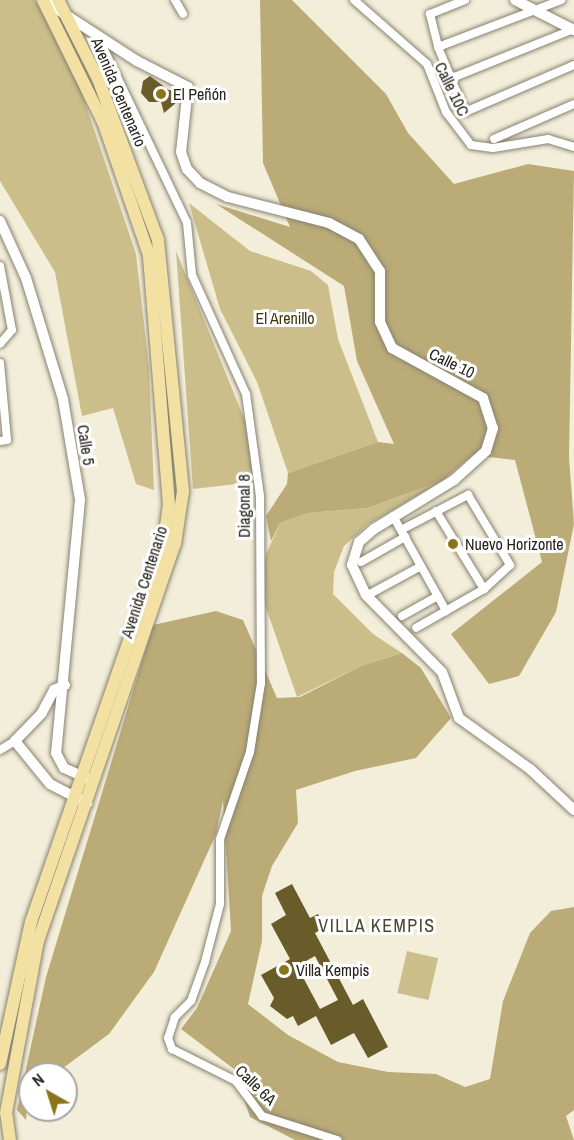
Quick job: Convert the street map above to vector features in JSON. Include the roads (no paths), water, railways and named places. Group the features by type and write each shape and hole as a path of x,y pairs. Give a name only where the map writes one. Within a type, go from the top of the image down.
{"main road":[{"name":"Avenida Centenario","path":"0,1064 26,939 164,540 168,474 149,255 104,124 43,0"},
{"name":"Avenida Centenario","path":"10,1140 6,1113 34,962 61,875 176,544 183,490 161,251 112,113 58,0"},
{"path":"49,870 61,875"}],"street":[{"name":"Calle 10","path":"43,0 96,34 188,87 182,152 188,170 200,183 228,197 330,224 359,239 380,271 380,322 393,348 483,398 493,428 486,451 453,480 393,516 359,542 352,565 356,581 431,656 442,672 459,718 530,769 574,810"},
{"path":"175,0 183,14"},
{"name":"Calle 10C","path":"354,0 427,64 446,112 471,145 493,148 548,139 574,147"},
{"path":"465,0 430,14 438,47 465,112 574,65"},
{"path":"515,0 574,29"},
{"path":"438,47 532,8 561,0"},
{"path":"452,78 574,29"},
{"name":"Diagonal 8","path":"96,34 188,223 192,275 246,394 255,432 261,683 250,752 220,839 220,904 191,1001"},
{"path":"494,139 574,104"},
{"name":"Calle 5","path":"0,221 26,278 63,399 80,500 65,685 56,753 64,768 94,781"},
{"path":"0,266 12,330 0,344"},
{"path":"0,363 4,441"},
{"path":"361,562 436,511 468,495 510,565 484,589 416,628"},
{"path":"436,511 484,589"},
{"path":"393,516 446,611"},
{"path":"368,595 421,566"},
{"path":"402,616 438,596"},
{"path":"0,750 15,741 42,713 54,690 65,685"},
{"path":"15,741 50,784 74,799 87,803"},
{"name":"Calle 6A","path":"191,1001 175,1017 168,1038 172,1049 236,1082 262,1116 337,1140"}],"place":[{"name":"El Peñón","path":"161,94"},
{"name":"Nuevo Horizonte","path":"453,544"},
{"name":"Villa Kempis","path":"284,970"}],"district":[{"name":"VILLA KEMPIS","path":"377,926"}],"park label":[{"name":"El Arenillo","path":"285,318"}]}
